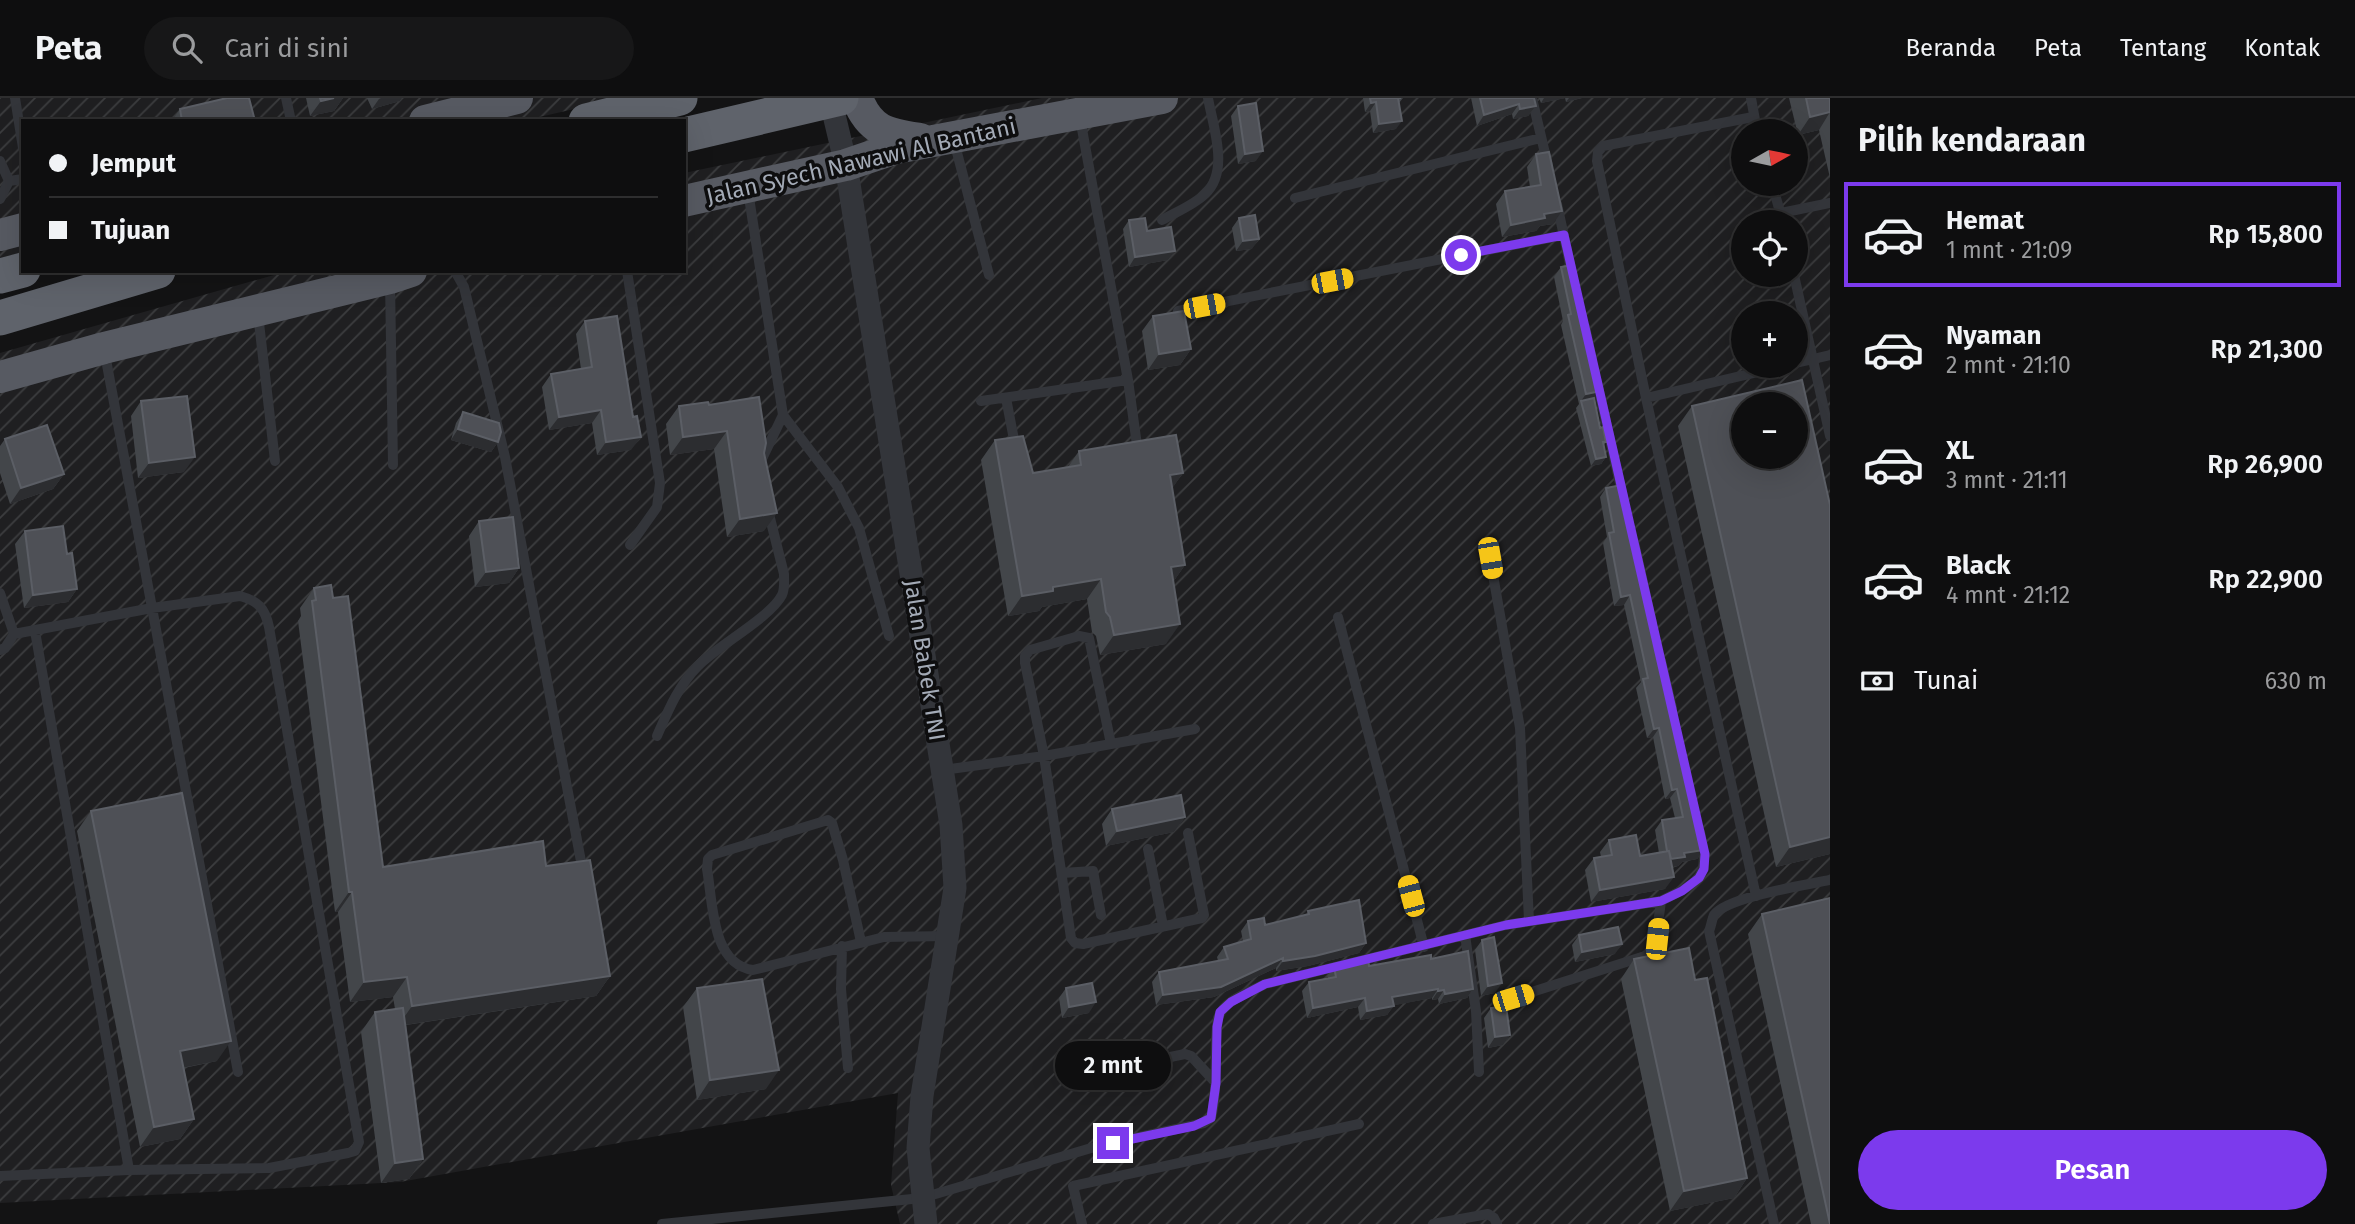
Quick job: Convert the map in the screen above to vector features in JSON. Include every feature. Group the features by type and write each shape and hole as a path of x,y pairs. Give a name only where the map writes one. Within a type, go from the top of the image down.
{"highway":[{"path":"433,119 517,98"},
{"path":"594,119 680,98"},
{"path":"686,135 841,98"},
{"path":"857,98 872,124 882,131 943,139"},
{"name":"Jalan Syech Nawawi Al Bantani","path":"686,201 846,165 896,148 1162,98"},
{"path":"0,235 21,230"},
{"path":"0,276 21,271"},
{"path":"0,318 151,273"},
{"path":"0,377 104,348 401,275"}],"street":[{"name":"Jalan Babek TNI","path":"830,98 846,165 951,825 955,888 922,1096 918,1148 926,1224"}],"lane":[{"path":"15,98 21,136"},
{"path":"286,98 291,119"},
{"path":"1162,220 1205,194 1216,179 1219,161 1208,98"},
{"path":"1532,98 1550,174"},
{"path":"1749,99 1753,117 1604,146 1598,152 1597,161 1646,398 1756,896"},
{"path":"1080,115 1128,380 1137,445"},
{"path":"1295,198 1541,138"},
{"path":"943,139 989,275"},
{"path":"0,161 9,181"},
{"path":"9,181 21,179"},
{"path":"0,199 9,181"},
{"path":"748,187 783,415 838,487 859,528 890,636"},
{"path":"1555,199 1576,289"},
{"path":"1808,210 1830,203"},
{"path":"1178,311 1564,235"},
{"path":"456,273 464,287 503,446 585,883"},
{"path":"627,273 660,484 657,507 630,545"},
{"path":"393,465 401,275"},
{"path":"1797,287 1830,436"},
{"path":"258,310 275,461"},
{"path":"1582,316 1625,504"},
{"path":"104,348 239,1072"},
{"path":"1808,360 1830,355"},
{"path":"1646,398 1732,378"},
{"path":"981,401 1128,380"},
{"path":"1006,398 1018,465"},
{"path":"759,474 760,461 783,415"},
{"path":"657,736 677,693 698,665 768,610 781,596 785,583 784,574 765,499"},
{"path":"1631,531 1656,639"},
{"path":"1490,558 1520,729 1529,921"},
{"path":"0,593 13,634 5,648 0,650"},
{"path":"0,1176 130,1170 269,1168 355,1151 359,1142 267,613 252,599 240,596 152,608 13,634"},
{"path":"1338,617 1424,947"},
{"path":"35,631 130,1170"},
{"path":"1111,744 1089,638 1079,636 1030,650 1025,656 1025,663 1044,756 1071,938 1075,943 1083,944 1202,918 1204,915 1188,833"},
{"path":"1659,652 1674,720"},
{"path":"943,770 1044,756 1195,729"},
{"path":"861,942 843,860 832,823 828,820 712,855 708,859 707,869 719,943 731,960 743,969 754,970 884,937 948,936"},
{"path":"662,1224 922,1198 1098,1146 1204,1123 1211,1118 1216,1083 1218,1018 1220,1012 1231,1002 1265,984 1465,935 1529,921 1661,901 1690,885 1699,878 1704,869 1705,854 1699,827"},
{"path":"1148,849 1163,926"},
{"path":"1062,873 1093,871 1101,915"},
{"path":"1774,1224 1709,931 1714,916 1725,907 1756,896 1830,880"},
{"path":"1513,998 1645,956 1655,947 1661,901"},
{"path":"1465,935 1476,1011 1479,1072"},
{"path":"842,946 841,989 848,1068"},
{"path":"1096,1072 1185,1054 1191,1056 1216,1083"},
{"path":"1081,1219 1073,1186 1359,1124"},
{"path":"1433,1224 1488,1214 1497,1224"}],"shaded area":[{"path":"0,98 622,98 531,119 21,119 21,253 0,258"},
{"path":"1042,98 1830,98 1830,1224 900,1224 891,1185 898,1093 400,1182 0,1203 0,353 281,273 686,273 686,173"}],"building":[{"path":"227,98 249,98 254,119 182,119 180,109"},
{"path":"1370,98 1398,98 1402,121 1379,124 1376,102 1371,103"},
{"path":"1480,98 1534,98 1536,106 1520,109 1519,104 1484,115"},
{"path":"1806,98 1830,98 1830,112 1810,117"},
{"path":"1256,103 1263,151 1245,154 1238,106"},
{"path":"1549,152 1562,211 1544,214 1545,218 1511,225 1505,191 1541,185 1536,154"},
{"path":"1255,215 1259,239 1243,241 1239,218"},
{"path":"1145,218 1147,231 1171,227 1175,251 1135,257 1129,220"},
{"path":"1572,265 1601,391 1586,394 1568,315 1571,314 1561,267"},
{"path":"1184,311 1191,349 1159,354 1153,316"},
{"path":"617,316 633,417 637,416 641,437 606,442 601,410 559,417 551,374 592,367 585,321"},
{"path":"1802,380 1805,392 1751,392"},
{"path":"187,396 195,457 149,463 141,401"},
{"path":"759,397 766,443 764,453 777,513 740,519 727,431 683,437 679,406 708,402 709,405"},
{"path":"1731,397 1731,469 1808,469 1808,407 1830,505 1830,837 1790,847 1692,406"},
{"path":"1594,398 1600,428 1603,427 1606,442 1603,442 1606,457 1596,459 1581,401"},
{"path":"463,412 499,423 501,432 498,442 458,429"},
{"path":"47,425 64,474 21,488 5,439"},
{"path":"1176,435 1183,473 1170,475 1185,565 1171,567 1180,624 1114,635 1110,617 1106,612 1101,579 1053,587 1053,591 1022,596 995,440 1023,436 1033,473 1081,465 1079,451"},
{"path":"1622,485 1648,610 1665,672 1662,673 1667,696 1670,695 1704,850 1684,853 1685,857 1671,859 1667,851 1662,820 1683,817 1677,789 1672,790 1659,728 1654,729 1643,679 1648,678 1630,595 1621,597 1609,533 1614,532 1606,488"},
{"path":"513,517 519,568 486,572 479,521"},
{"path":"63,526 67,554 72,553 77,589 33,595 25,531"},
{"path":"331,585 333,598 348,596 383,867 543,841 546,866 590,860 610,976 412,1006 407,977 364,982 352,892 349,892 312,601 316,600 314,588"},
{"path":"182,793 231,1041 180,1051 194,1119 154,1127 91,811"},
{"path":"1181,795 1185,817 1117,831 1112,809"},
{"path":"1636,835 1640,856 1669,851 1674,877 1600,890 1594,858 1612,855 1609,840"},
{"path":"1830,898 1830,1224 1762,914"},
{"path":"1359,900 1366,943 1315,956 1283,961 1283,958 1221,987 1163,995 1159,972 1228,959 1224,947 1251,939 1248,921 1264,918 1265,925 1309,914 1308,911"},
{"path":"1618,927 1622,944 1582,952 1579,935"},
{"path":"1494,937 1502,983 1488,986 1482,940"},
{"path":"1689,948 1695,980 1707,978 1747,1178 1684,1191 1634,959"},
{"path":"1468,951 1473,989 1445,994 1444,990 1438,989 1392,997 1394,1006 1367,1011 1365,998 1313,1008 1309,982 1336,977 1334,967 1368,959 1369,966 1431,955 1431,959"},
{"path":"762,979 779,1070 710,1080 697,988"},
{"path":"1092,983 1096,1002 1069,1007 1066,988"},
{"path":"1506,1006 1510,1035 1495,1037 1491,1008"},
{"path":"403,1008 423,1159 395,1163 375,1012"}],"route":[{"path":"1113,1143 1144,1135 1172,1132 1204,1123 1211,1118 1220,1012 1231,1002 1265,984 1506,925 1661,901 1682,891 1699,878 1704,869 1705,854 1564,235 1461,255"}]}
